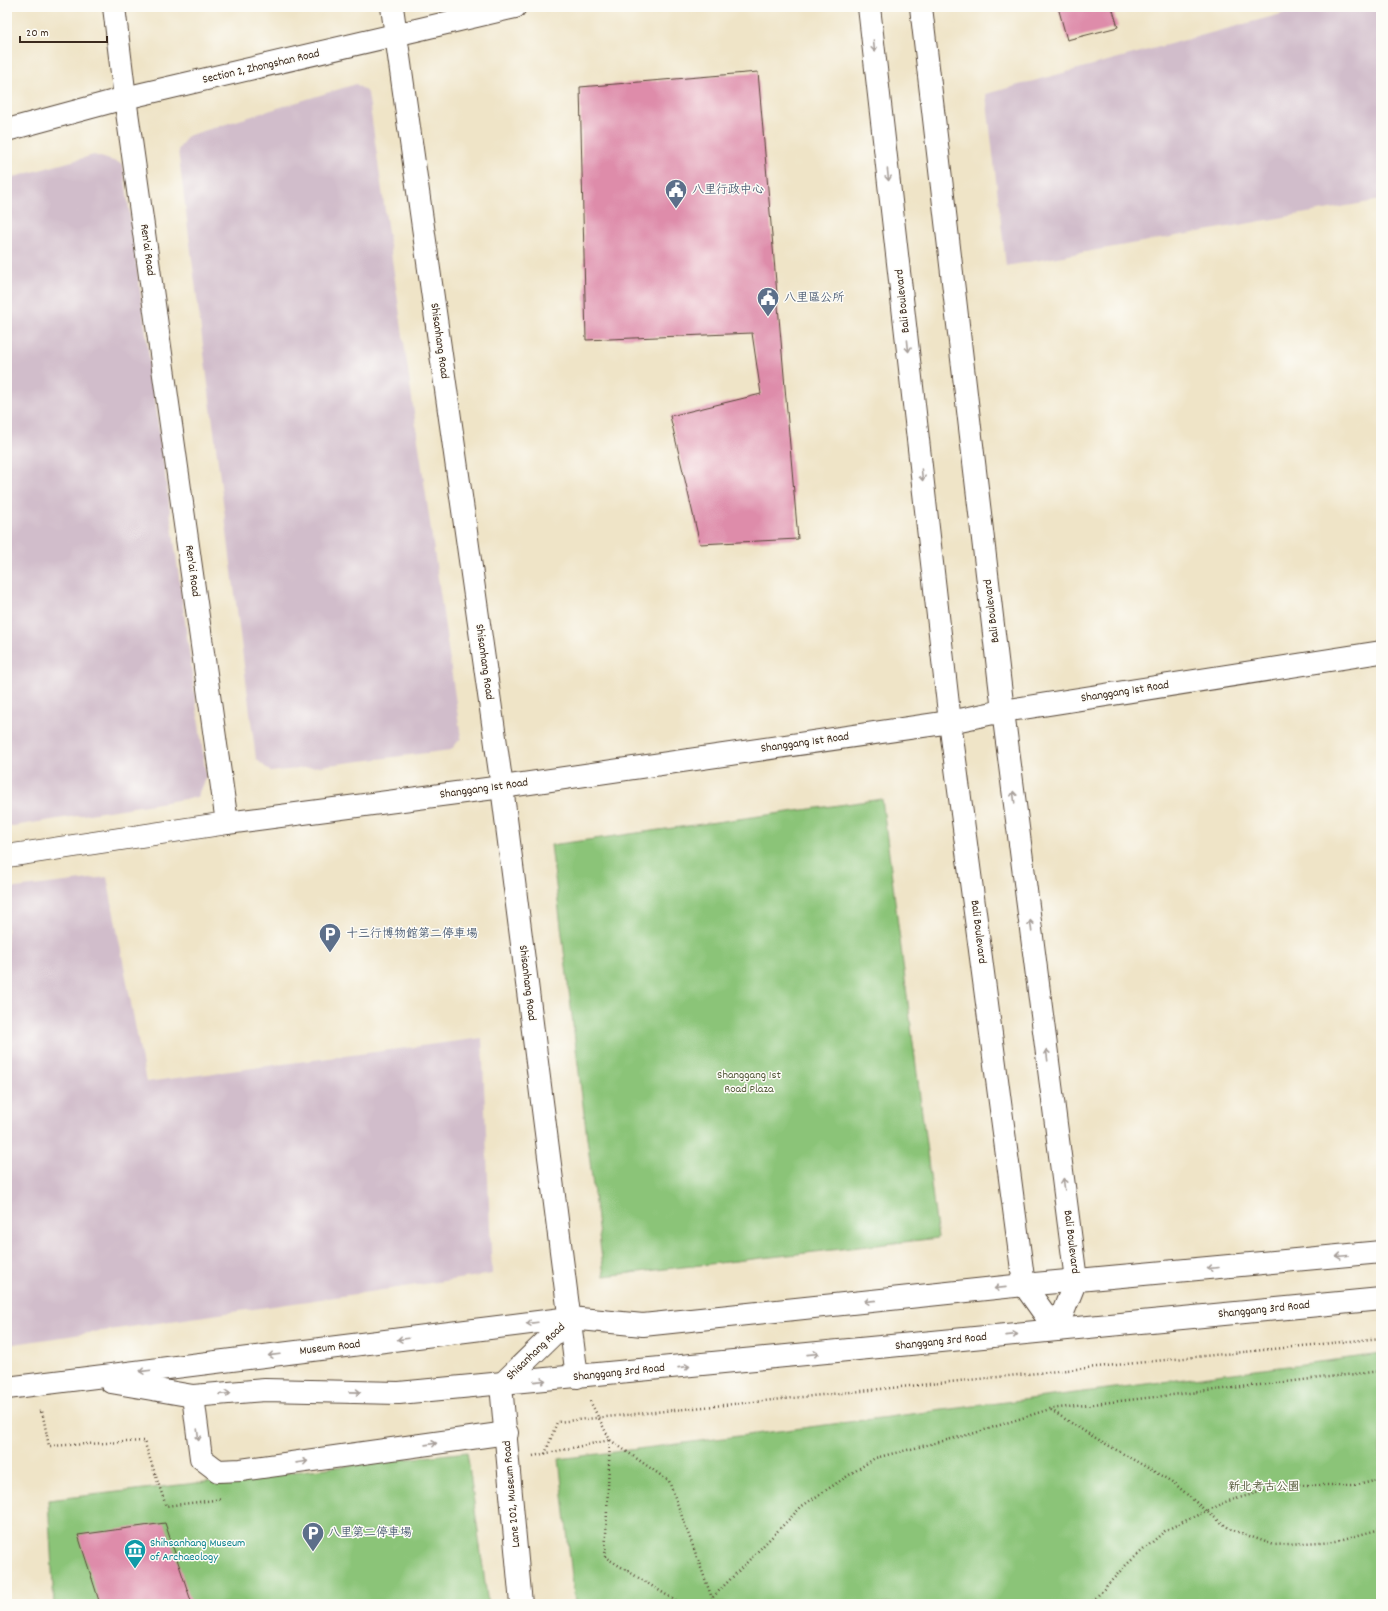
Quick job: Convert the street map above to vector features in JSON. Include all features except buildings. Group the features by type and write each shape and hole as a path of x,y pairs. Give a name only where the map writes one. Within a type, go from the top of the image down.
{"street":[{"name":"Ren'ai Road","path":"114,7 125,98 227,823"},
{"name":"Shisanhang Road","path":"392,7 502,787 577,1377"},
{"name":"Section 2, Zhongshan Road","path":"7,130 125,98 515,7"},
{"name":"Bali Boulevard","path":"870,7 950,722 1024,1285 1056,1330"},
{"name":"Bali Boulevard","path":"921,7 1004,711 1076,1280 1056,1330"},
{"name":"Shanggang 1st Road","path":"227,823 502,787 950,722 1004,711 1381,652"},
{"path":"7,856 227,823"},
{"path":"570,1318 643,1325 1024,1285 1381,1252"},
{"name":"Shanggang 3rd Road","path":"502,1385 1381,1299"},
{"name":"Shisanhang Road","path":"502,1385 570,1318"},
{"name":"Museum Road","path":"7,1388 570,1318"},
{"name":"Museum Road","path":"90,1378 193,1396 266,1390 399,1393 502,1385"},
{"name":"Lane 202, Museum Road","path":"502,1385 522,1604"},
{"path":"193,1396 201,1458 218,1471 241,1470 506,1433"}],"path":[{"path":"610,1440 545,1454 557,1422 1381,1338"},
{"path":"709,1604 712,1598 802,1506 875,1458 975,1433 1050,1409 1381,1372"},
{"path":"577,1377 610,1440 669,1481 712,1598"},
{"path":"1050,1409 1087,1433 1174,1483 1206,1511 1230,1529 1274,1546 1336,1541 1381,1528"},
{"path":"610,1440 605,1557 681,1604"},
{"path":"1090,1604 1126,1565 1166,1530 1225,1502 1284,1485 1358,1485 1381,1479"}],"shaded area":[{"path":"1307,7 1381,7 1381,200 1006,266 986,94"},
{"path":"356,84 368,93 461,738 451,750 271,772 256,759 178,150 187,136"},
{"path":"94,155 123,164 206,776 197,797 7,827 7,179"},
{"path":"107,877 146,1082 482,1038 492,1274 7,1345 7,889"}],"green space":[{"name":"Shanggang 1st Road Plaza","path":"882,799 938,1238 604,1276 551,845"},
{"name":"新北考古公園","path":"1381,1354 1381,1604 575,1604 559,1459"},
{"path":"467,1452 488,1604 54,1604 48,1500"}],"place":[{"name":"八里行政中心","path":"676,210"},
{"name":"八里區公所","path":"768,318"},
{"name":"十三行博物館第二停車場","path":"330,954"},
{"name":"八里第二停車場","path":"313,1552"},
{"name":"Shihsanhang Museum of Archaeology","path":"135,1570"}]}
